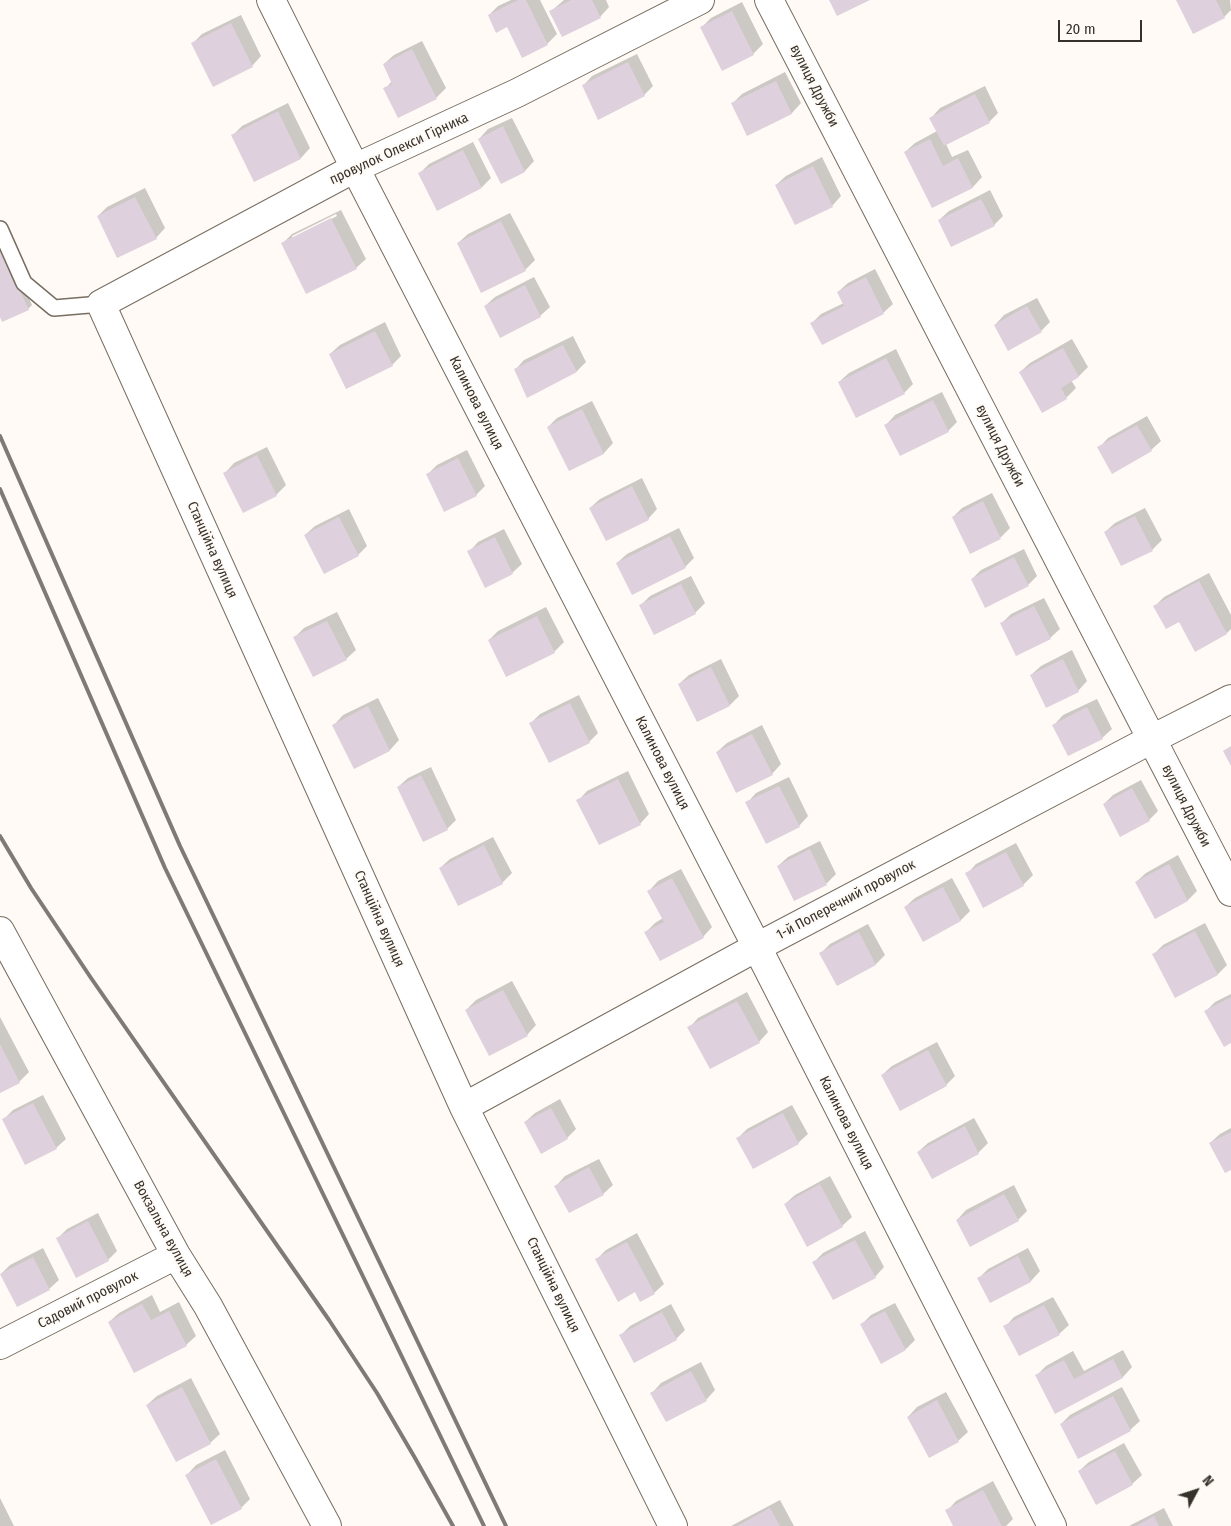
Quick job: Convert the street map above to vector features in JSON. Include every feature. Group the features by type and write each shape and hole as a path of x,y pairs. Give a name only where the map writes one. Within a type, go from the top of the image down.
{"street":[{"name":"Калинова вулиця","path":"271,0 355,168 757,947 1052,1526"},
{"name":"провулок Олекси Гірника","path":"101,304 355,168 517,93 700,0"},
{"name":"вулиця Дружби","path":"769,0 1231,892"},
{"name":"Станційна вулиця","path":"101,304 464,1107 674,1526"},
{"name":"1-й Поперечний провулок","path":"464,1107 757,947 1231,699"},
{"name":"Вокзальна вулиця","path":"0,931 176,1255 208,1306 327,1526"},
{"name":"Садовий провулок","path":"0,1345 176,1255"}],"lane":[{"path":"0,229 24,283 54,308 101,304"}],"building":[{"path":"518,0 526,0 548,45 522,58 507,27 496,33 488,15"},
{"path":"571,0 592,0 601,18 562,37 549,11"},
{"path":"829,0 870,0 837,16"},
{"path":"1176,0 1216,0 1225,18 1193,34"},
{"path":"732,11 754,55 722,71 700,27"},
{"path":"231,23 253,67 213,87 191,43"},
{"path":"412,49 437,99 398,118 383,88 392,84 383,64"},
{"path":"628,62 645,96 598,120 582,85"},
{"path":"776,81 792,114 747,136 731,103"},
{"path":"975,94 990,123 944,146 929,118"},
{"path":"278,111 301,159 254,182 231,135"},
{"path":"503,126 525,172 501,184 478,139"},
{"path":"930,139 943,166 958,158 973,188 932,208 904,152"},
{"path":"463,150 482,188 437,211 418,173"},
{"path":"813,166 833,207 795,225 775,185"},
{"path":"135,197 157,239 117,258 97,216"},
{"path":"981,199 995,226 951,247 938,220"},
{"path":"331,218 357,269 306,294 281,243"},
{"path":"501,221 526,271 481,293 457,243"},
{"path":"0,248 29,310 2,322 0,317"},
{"path":"866,277 884,314 822,345 810,323 844,306 837,292"},
{"path":"525,285 541,317 500,338 484,306"},
{"path":"1027,306 1042,332 1008,351 994,325"},
{"path":"375,331 393,366 346,389 329,354"},
{"path":"563,345 577,372 527,398 514,369"},
{"path":"1063,348 1079,377 1061,388 1067,399 1042,413 1019,372"},
{"path":"886,358 905,394 856,418 838,382"},
{"path":"933,400 949,432 900,456 884,425"},
{"path":"582,409 604,454 569,471 547,427"},
{"path":"1137,425 1152,451 1112,474 1097,447"},
{"path":"257,455 277,496 243,513 223,473"},
{"path":"458,458 477,496 444,512 426,474"},
{"path":"632,486 649,520 606,541 589,508"},
{"path":"983,501 1001,539 970,554 952,517"},
{"path":"1135,516 1153,551 1121,566 1104,532"},
{"path":"339,517 359,556 324,574 304,535"},
{"path":"670,536 686,568 632,595 616,563"},
{"path":"495,537 513,574 485,588 467,551"},
{"path":"1014,557 1029,586 985,608 971,579"},
{"path":"1199,581 1227,634 1195,652 1179,622 1166,629 1153,606"},
{"path":"681,584 696,614 654,635 639,605"},
{"path":"1034,606 1051,639 1016,656 1000,623"},
{"path":"537,616 555,653 506,677 488,640"},
{"path":"327,621 347,660 313,677 293,637"},
{"path":"1063,659 1079,692 1046,708 1030,675"},
{"path":"711,667 730,706 697,722 678,684"},
{"path":"570,703 590,743 549,763 529,723"},
{"path":"368,706 390,751 354,769 332,725"},
{"path":"1087,707 1103,739 1068,756 1052,725"},
{"path":"752,734 773,775 736,793 716,752"},
{"path":"1231,746 1231,766 1223,751"},
{"path":"421,775 448,830 423,842 397,787"},
{"path":"618,779 641,825 599,845 576,800"},
{"path":"779,786 800,827 766,844 745,802"},
{"path":"1132,788 1150,821 1120,837 1103,804"},
{"path":"484,845 503,884 458,906 439,868"},
{"path":"810,849 827,885 794,901 777,866"},
{"path":"1006,852 1024,886 983,908 965,873"},
{"path":"1169,864 1188,901 1155,919 1135,882"},
{"path":"672,878 704,938 660,961 644,932 664,922 647,891"},
{"path":"943,887 961,921 923,942 904,907"},
{"path":"1195,931 1218,975 1175,998 1152,954"},
{"path":"859,932 876,965 837,986 819,953"},
{"path":"503,990 528,1036 489,1056 465,1010"},
{"path":"1231,997 1231,1043 1224,1047 1204,1011"},
{"path":"737,1001 760,1043 710,1069 687,1027"},
{"path":"0,1044 20,1083 0,1093"},
{"path":"928,1050 947,1086 900,1111 881,1075"},
{"path":"33,1103 57,1149 25,1165 2,1119"},
{"path":"551,1108 568,1139 541,1154 524,1122"},
{"path":"783,1113 799,1144 753,1169 736,1138"},
{"path":"965,1126 979,1154 932,1179 917,1152"},
{"path":"1231,1132 1231,1170 1225,1173 1209,1143"},
{"path":"589,1167 604,1195 569,1213 554,1186"},
{"path":"820,1184 843,1227 807,1247 784,1204"},
{"path":"1004,1194 1019,1221 970,1247 956,1220"},
{"path":"88,1221 109,1261 76,1278 56,1238"},
{"path":"855,1240 876,1278 833,1300 812,1262"},
{"path":"627,1242 655,1294 640,1302 635,1292 618,1302 595,1259"},
{"path":"1018,1256 1031,1282 990,1303 977,1278"},
{"path":"33,1257 50,1290 17,1307 0,1274"},
{"path":"142,1304 151,1320 169,1311 187,1346 134,1373 108,1322"},
{"path":"1044,1305 1060,1335 1019,1356 1003,1326"},
{"path":"885,1311 906,1350 881,1364 860,1324"},
{"path":"662,1312 677,1340 634,1363 619,1335"},
{"path":"1113,1359 1123,1378 1055,1414 1035,1375 1064,1360 1074,1379"},
{"path":"691,1371 707,1401 666,1422 650,1393"},
{"path":"182,1387 211,1444 176,1462 146,1405"},
{"path":"1113,1396 1131,1431 1078,1459 1060,1424"},
{"path":"937,1400 959,1442 929,1458 907,1417"},
{"path":"1115,1451 1133,1485 1096,1505 1078,1471"},
{"path":"216,1459 242,1509 211,1525 185,1475"},
{"path":"983,1490 1002,1526 953,1526 945,1510"},
{"path":"770,1508 780,1526 737,1526"},
{"path":"1154,1516 1159,1526 1136,1526"}],"railway":[{"path":"0,436 180,846 506,1526"},
{"path":"0,489 165,868 484,1526"},
{"path":"0,836 31,888 91,978 329,1320 377,1393 453,1526"}]}
